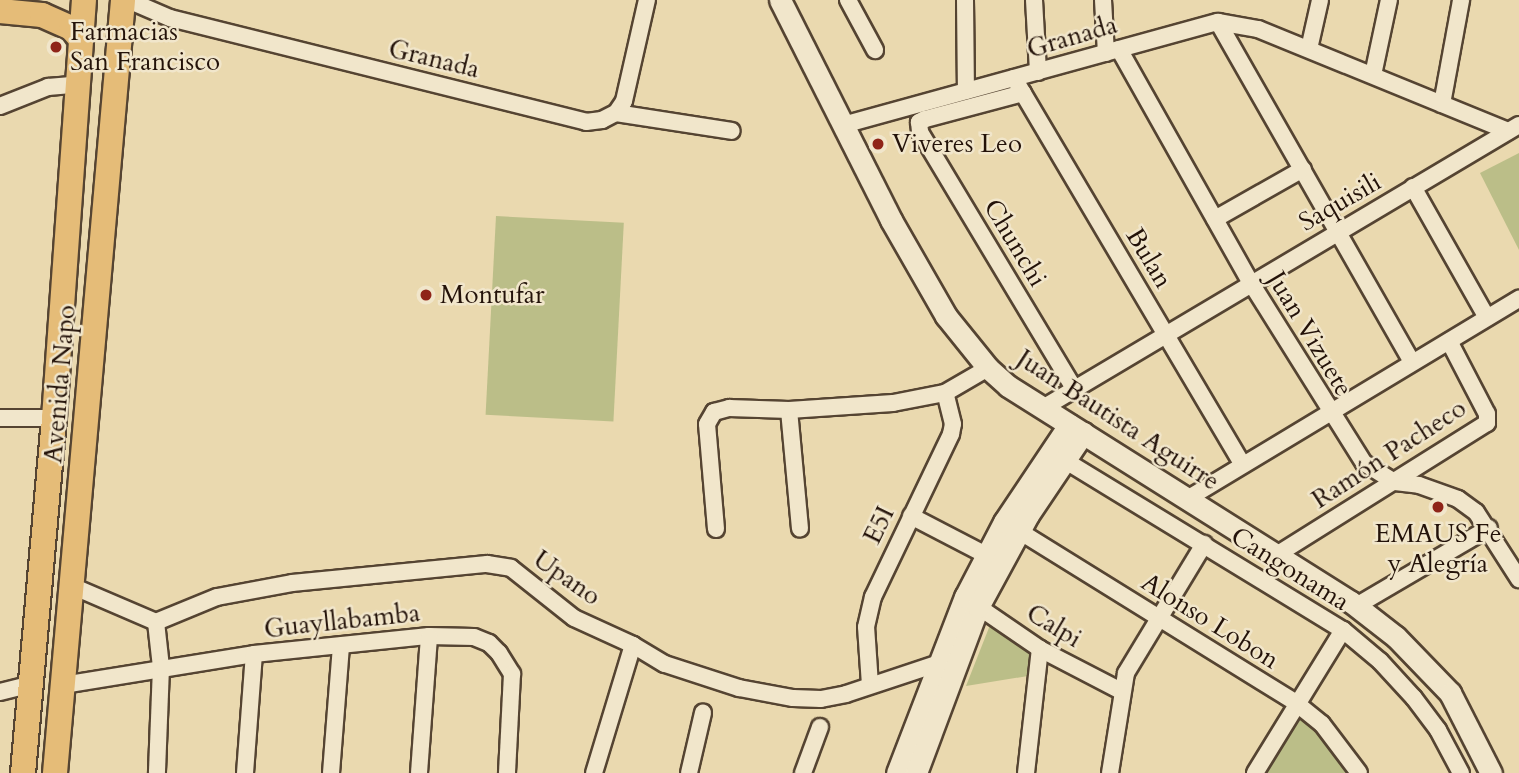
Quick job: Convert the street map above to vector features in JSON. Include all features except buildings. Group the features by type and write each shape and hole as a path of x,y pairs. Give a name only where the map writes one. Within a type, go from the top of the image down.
{"main road":[{"name":"Avenida Napo","path":"23,773 54,418 84,0"},
{"name":"Avenida Napo","path":"55,773 125,0"},
{"name":"Juan Bautista Aguirre","path":"780,0 891,220 946,316 988,368 1008,386 1278,554 1356,606 1396,637 1438,678 1472,732 1491,773"},
{"path":"0,11 42,15 71,28 81,38"},
{"path":"916,773 986,555 1004,522 1058,456 1076,429"},
{"path":"897,773 939,663 971,602 1019,531 1058,456"}],"street":[{"name":"Granada","path":"125,0 170,18 586,122 602,120 616,113 732,131"},
{"path":"616,113 624,100 647,0"},
{"path":"848,0 875,50"},
{"path":"965,0 966,91"},
{"path":"1034,0 1038,72"},
{"path":"1103,0 1113,51"},
{"path":"1309,49 1320,0"},
{"path":"1373,75 1389,0"},
{"path":"1442,104 1461,0"},
{"name":"Granada","path":"843,125 1218,22 1258,29 1442,104 1513,128"},
{"path":"1218,22 1412,362"},
{"name":"Juan Vizuete","path":"1113,51 1251,283 1363,463 1395,482 1419,485 1458,499 1476,512 1489,528 1519,579"},
{"name":"Bulan","path":"1014,78 1242,463"},
{"path":"0,106 48,87 64,83 80,84"},
{"name":"Chunchi","path":"1023,93 919,122 920,132 1074,388"},
{"name":"Saquisili","path":"1043,408 1513,128"},
{"path":"1215,219 1303,169"},
{"path":"1413,187 1487,318"},
{"path":"1187,499 1242,463 1519,299"},
{"name":"Ramón Pacheco","path":"1278,554 1487,423 1487,414 1449,341"},
{"path":"716,530 707,424 714,412 729,408 789,410 872,407 945,393 988,368"},
{"name":"E5I","path":"870,685 866,627 873,597 951,434 953,424 945,393"},
{"path":"789,410 800,528"},
{"path":"0,418 54,418"},
{"name":"Cangonama","path":"1058,456 1343,630 1380,661 1414,698 1438,730 1461,773"},
{"path":"911,516 986,555"},
{"path":"1356,606 1489,528"},
{"name":"Alonso Lobon","path":"1019,531 1296,703 1322,724 1359,773"},
{"path":"1110,773 1121,691 1134,656 1204,544"},
{"name":"Upano","path":"156,622 217,597 255,590 487,564 511,568 574,618 633,645 665,664 711,681 766,693 821,699 939,663"},
{"path":"72,586 156,622 161,667 157,773"},
{"name":"Calpi","path":"971,602 1040,649 1121,691"},
{"path":"1255,773 1343,630"},
{"path":"419,773 429,636"},
{"name":"Guayllabamba","path":"63,685 254,654 429,636 474,637 489,643 507,663 513,685 507,773"},
{"path":"331,773 341,645"},
{"path":"594,773 633,645"},
{"path":"1026,773 1040,649"},
{"path":"245,773 254,654"},
{"path":"0,692 29,685"},
{"path":"689,773 703,713"},
{"path":"803,773 820,727"}],"green space":[{"path":"1519,153 1519,250 1480,173"},
{"path":"496,216 624,223 613,421 486,415"},
{"path":"992,620 1037,650 1034,675 966,686"},
{"path":"1300,719 1312,727 1349,773 1264,773 1293,721"}],"place":[{"name":"Farmacias San Francisco","path":"56,47"},
{"name":"Viveres Leo","path":"878,144"},
{"name":"Montufar","path":"426,295"},
{"name":"EMAUS Fe y Alegría","path":"1438,507"}]}
